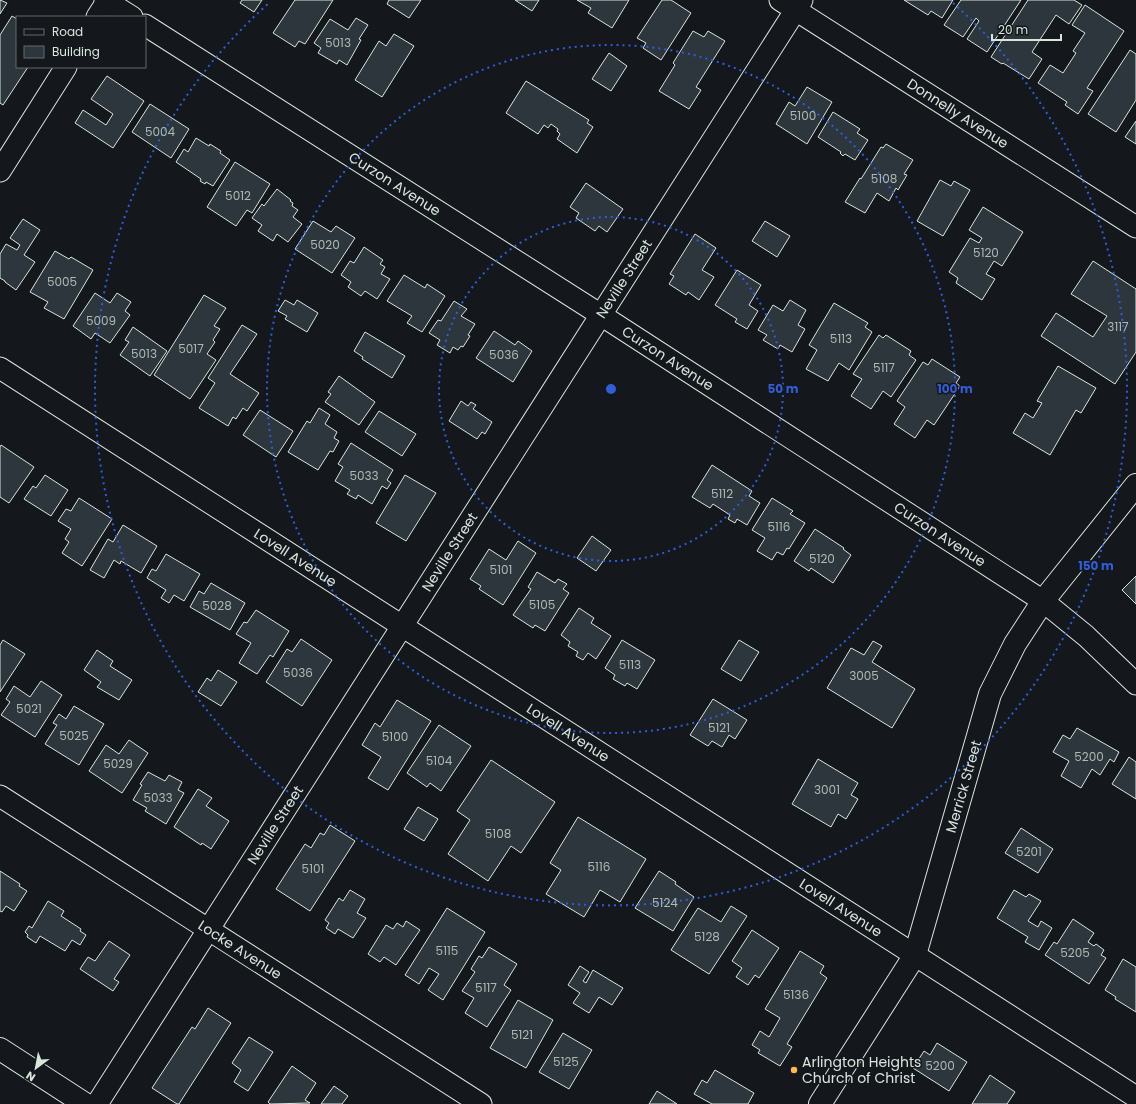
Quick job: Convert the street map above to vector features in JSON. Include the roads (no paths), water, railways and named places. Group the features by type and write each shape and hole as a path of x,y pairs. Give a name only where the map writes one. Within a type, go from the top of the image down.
{"street":[{"name":"Donnelly Avenue","path":"792,3 1136,227"},
{"name":"Neville Street","path":"97,1104 601,315 792,3"},
{"path":"104,5 130,16"},
{"name":"Curzon Avenue","path":"146,26 601,315 1042,600 1086,636 1136,684"},
{"path":"0,171 65,68"},
{"name":"Lovell Avenue","path":"0,368 1136,1097"},
{"name":"Merrick Street","path":"820,1104 915,955 990,694 1015,644 1042,600 1136,485"},
{"name":"Locke Avenue","path":"0,796 481,1104"},
{"path":"0,1049 85,1104"}],"place":[{"name":"Arlington Heights Church of Christ","path":"794,1070"}]}
